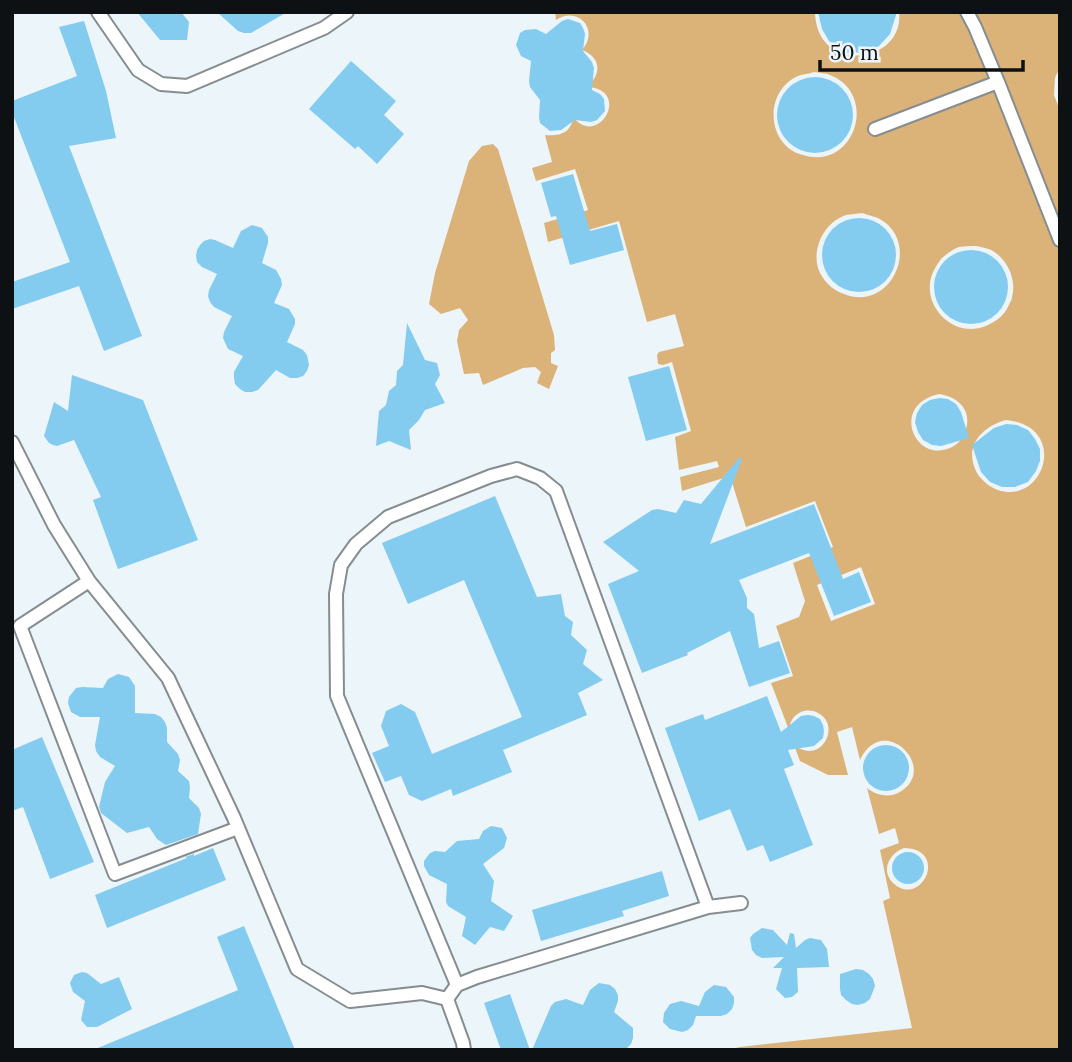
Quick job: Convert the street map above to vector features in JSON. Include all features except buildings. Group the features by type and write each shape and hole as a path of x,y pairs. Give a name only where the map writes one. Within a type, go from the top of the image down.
{"lane":[{"path":"98,12 138,70 161,84 187,86 324,28 347,12"},
{"path":"967,12 998,82 1060,240"},
{"path":"875,129 998,82"},
{"path":"12,442 54,524 89,582 168,678 238,828 297,969 350,1001 422,993 447,999"},
{"path":"457,985 337,696 335,594 341,565 356,544 388,517 491,476 517,469 540,478 556,491 708,907"},
{"path":"89,582 20,626 114,874 238,828"},
{"path":"447,999 457,985 490,973 708,907 741,903"},
{"path":"447,999 464,1050"}],"shaded area":[{"path":"555,12 815,12 819,33 829,46 844,54 860,55 875,52 889,43 897,30 899,12 963,12 997,85 1060,248 1060,1050 727,1050 912,1028 883,901 890,898 880,850 899,843 895,828 879,834 867,788 882,795 894,795 910,783 914,771 911,759 904,749 894,742 882,741 870,746 860,760 852,727 837,732 848,775 828,775 800,761 794,745 813,751 825,741 828,726 818,713 807,711 794,717 789,730 771,683 793,676 776,626 799,617 805,601 793,563 833,547 815,501 746,527 730,476 682,491 680,477 719,467 717,461 679,470 675,437 691,431 672,362 658,364 657,355 659,352 684,346 675,314 647,322 619,221 548,242 544,223 588,210 575,169 536,181 532,168 552,162 545,135 564,133 570,127 573,117 583,125 592,126 601,122 607,115 609,106 607,97 600,90 587,87 595,77 597,66 593,57 582,50 589,35 584,22 572,16 556,20","holes":["814,72 828,74 845,85 854,98 857,113 854,128 847,142 836,152 821,157 803,155 791,150 781,140 774,123 775,104 783,88 798,76","862,213 878,218 891,229 898,242 900,257 896,272 888,284 876,293 861,297 844,294 832,287 818,268 817,252 822,236 832,223 846,215","976,246 989,249 1002,258 1012,277 1013,290 1006,311 994,322 983,327 973,329 954,325 938,312 930,294 934,270 943,257 959,247","939,394 953,398 966,412 967,424 963,437 950,448 937,450 926,447 913,431 911,420 915,409 924,400","1006,420 1026,425 1038,436 1044,449 1043,463 1038,476 1028,487 1014,492 998,490 981,479 977,473 973,464 973,447 982,433","861,567 875,604 831,621 817,585","904,848 918,851 926,858 928,866 921,884 913,889 903,889 893,883 887,868 888,862"]},
{"path":"972,12 1060,12 1060,67 1055,78 1054,95 1060,111 1060,234"},
{"path":"493,144 498,149 554,335 555,350 551,353 551,363 558,366 549,389 537,383 541,372 535,367 523,368 483,385 479,373 464,374 457,341 459,330 468,320 460,308 441,314 429,304 435,273 469,161 482,146"}]}
